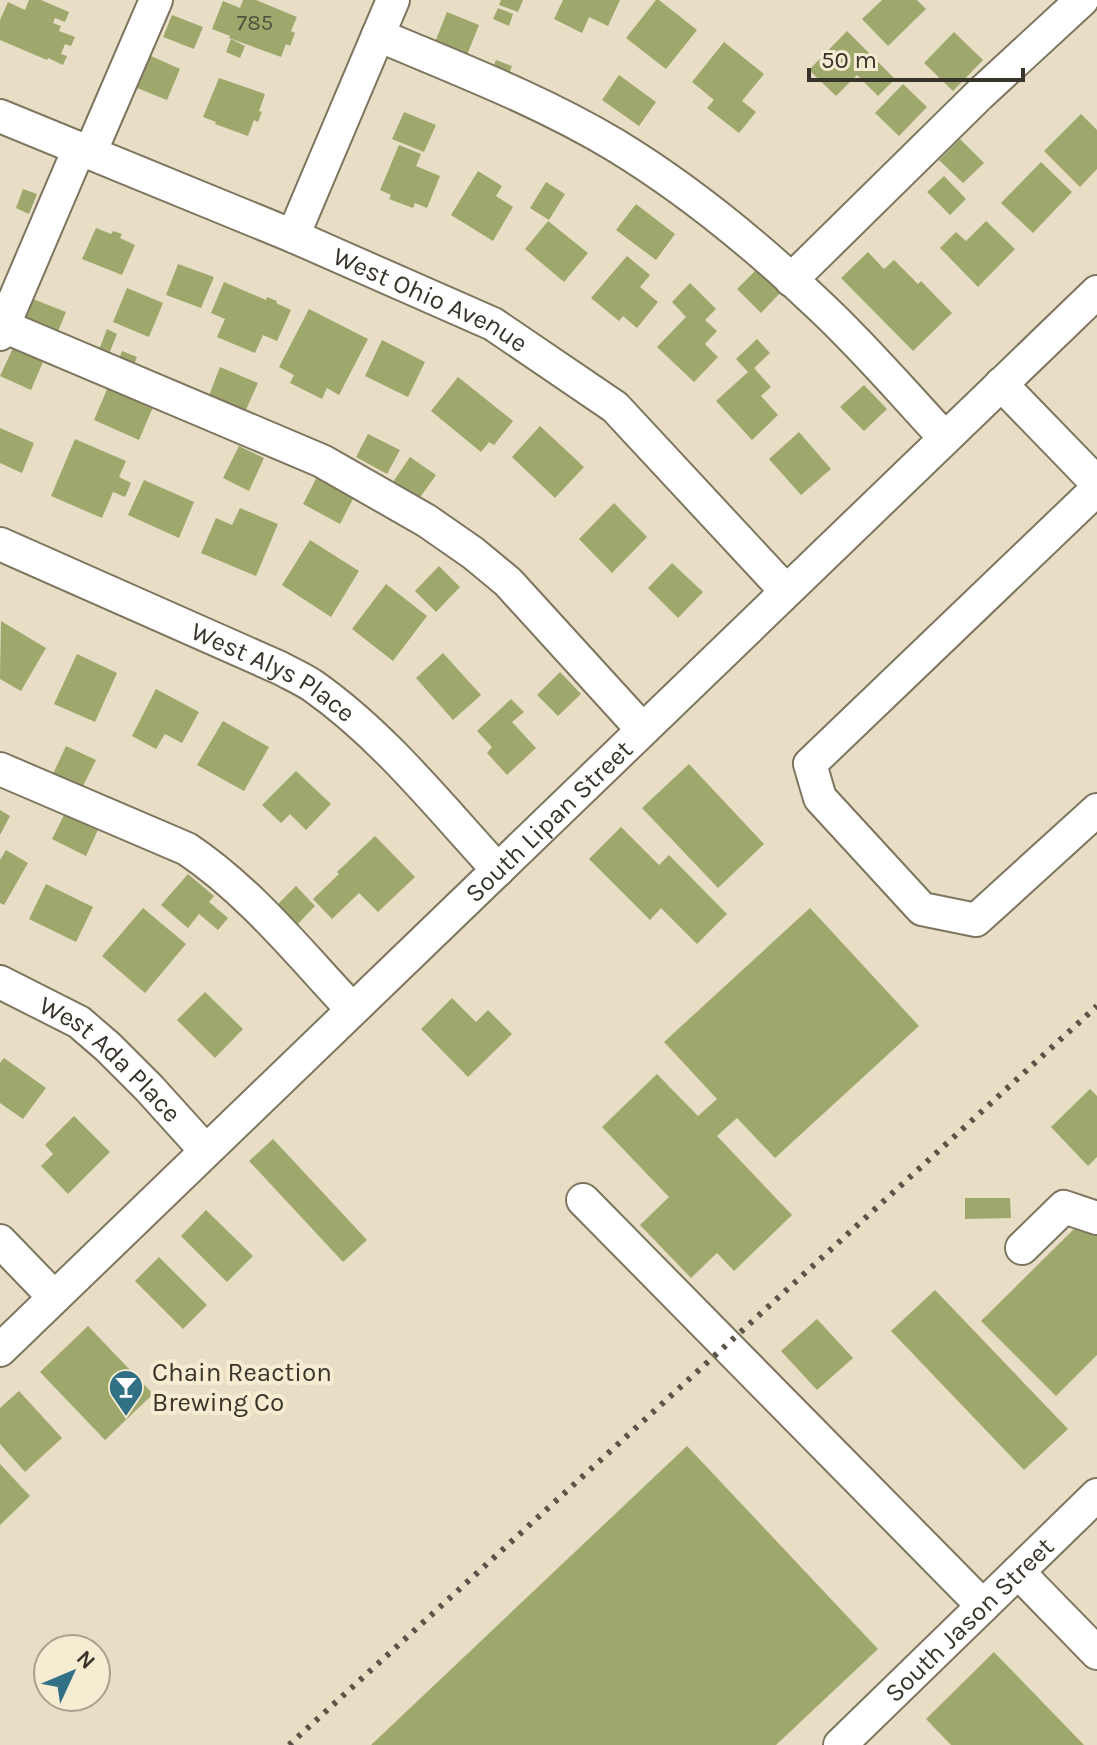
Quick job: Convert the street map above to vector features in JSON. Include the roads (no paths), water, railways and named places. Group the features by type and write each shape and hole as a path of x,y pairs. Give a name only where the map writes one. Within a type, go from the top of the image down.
{"street":[{"path":"156,0 2,330 322,461 427,521 508,582 642,729"},
{"path":"293,236 393,0"},
{"path":"791,280 979,95 1082,0"},
{"path":"378,35 539,104 615,145 694,198 822,307 945,438"},
{"name":"West Ohio Avenue","path":"0,116 293,236 493,324 615,407 786,591"},
{"name":"South Lipan Street","path":"0,1350 1097,292"},
{"path":"1001,384 1097,486 810,764 820,798 922,909 976,920 1097,810"},
{"name":"West Alys Place","path":"0,544 311,684 385,747 498,870"},
{"path":"0,769 187,849 212,866 237,887 352,1009"},
{"name":"West Ada Place","path":"0,982 79,1022 149,1088 206,1151"},
{"path":"583,1200 983,1606"},
{"path":"1022,1248 1064,1207 1097,1218"},
{"path":"0,1241 54,1297"},
{"name":"South Jason Street","path":"840,1745 1018,1572 1095,1502"},
{"path":"1018,1572 1097,1653"}],"railway":[{"path":"289,1745 1097,1006"}],"place":[{"name":"Chain Reaction Brewing Co","path":"126,1418"}]}
